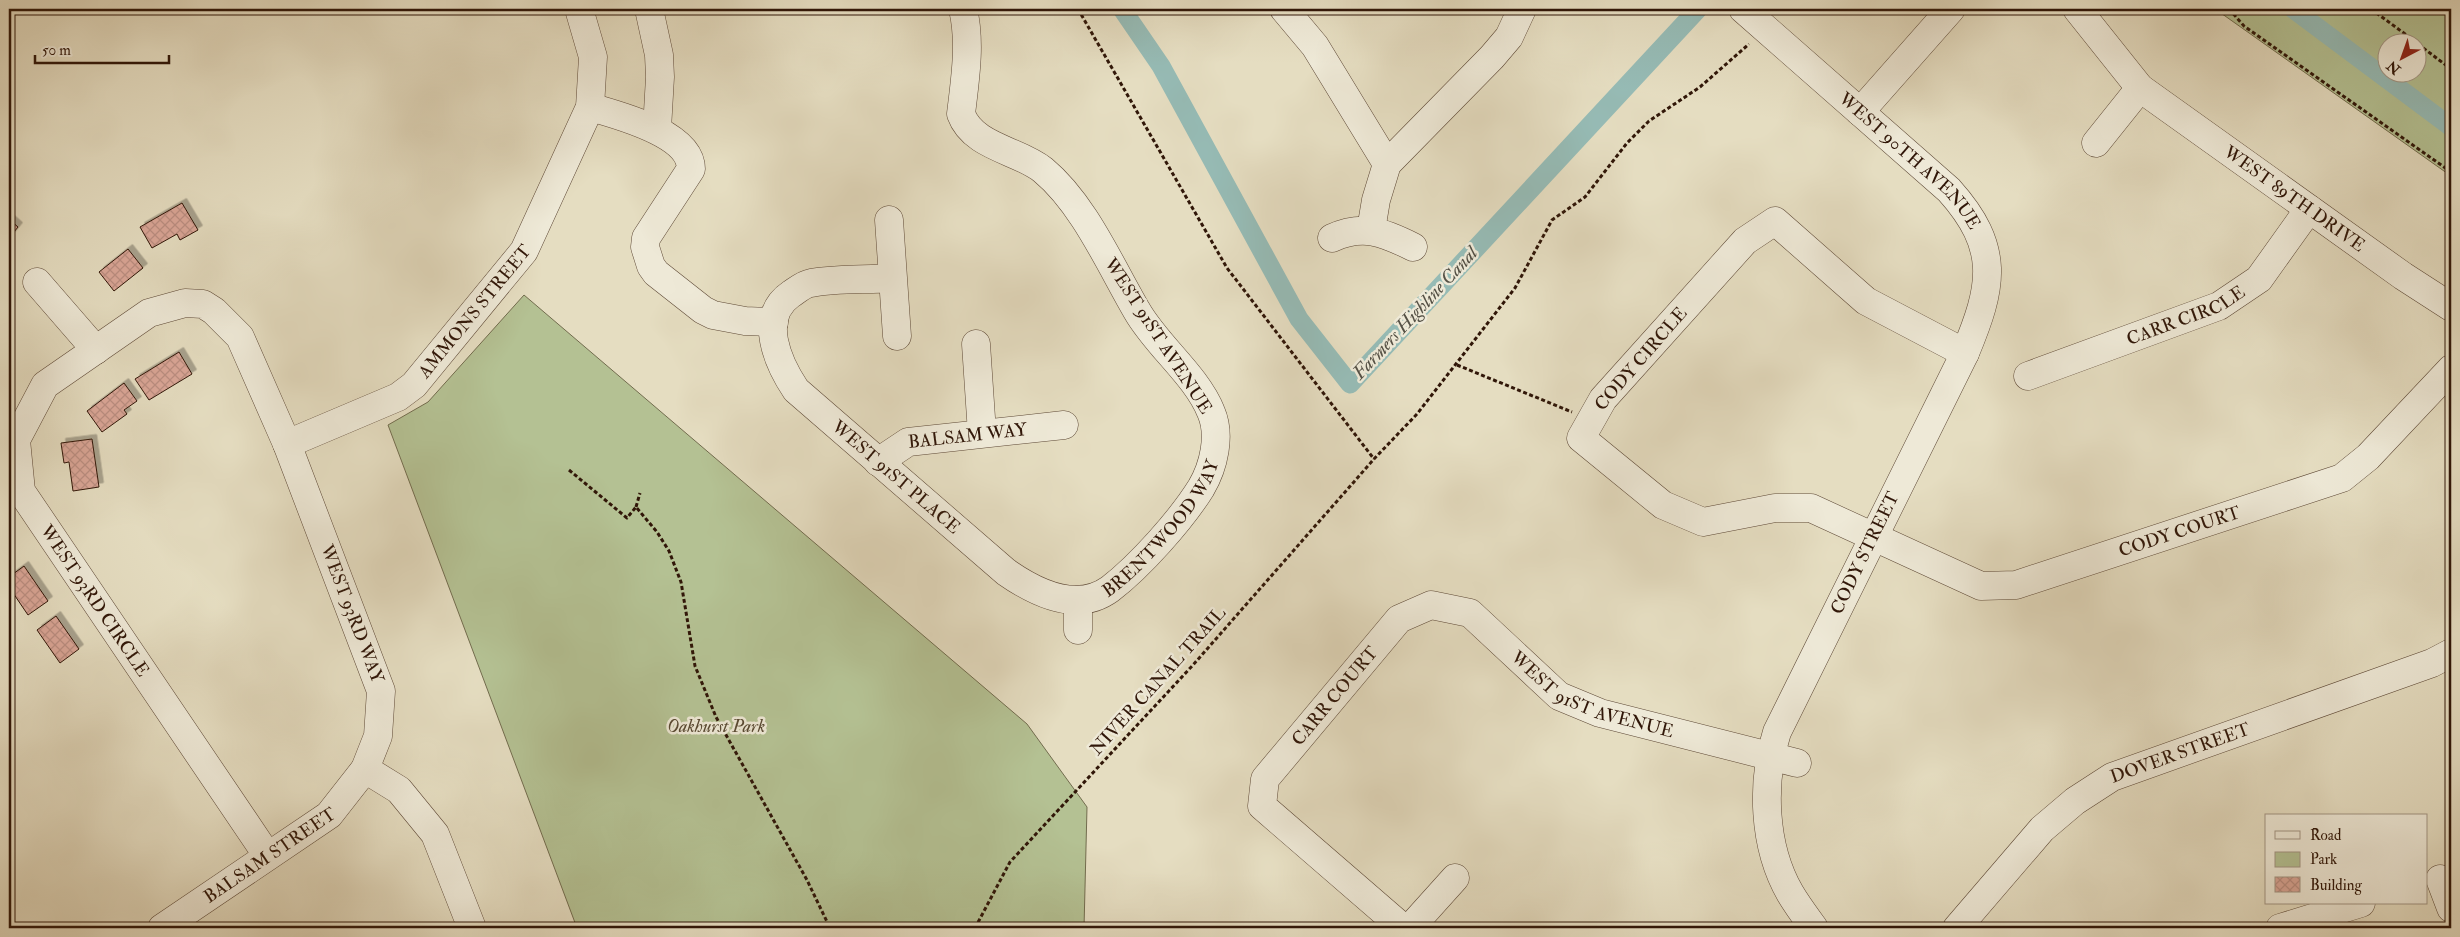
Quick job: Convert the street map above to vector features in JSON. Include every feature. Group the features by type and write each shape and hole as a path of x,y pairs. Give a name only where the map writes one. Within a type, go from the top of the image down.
{"street":[{"name":"AMMONS STREET","path":"287,444 398,397 414,385 524,251 590,107 593,57 579,9"},
{"path":"649,9 659,55 660,77 657,129"},
{"name":"WEST 91ST AVENUE","path":"963,9 966,22 967,50 961,114 964,122 978,137 1027,159 1044,171 1078,209 1139,314 1196,387 1211,411 1216,431"},
{"path":"1284,9 1315,46 1387,164"},
{"path":"1371,230 1376,200 1387,164 1492,57 1509,37 1522,9"},
{"name":"WEST 90TH AVENUE","path":"1743,9 1949,190 1967,210 1978,232 1986,259 1988,284 1982,312 1965,353"},
{"path":"1860,112 1951,9"},
{"name":"WEST 89TH DRIVE","path":"2076,9 2140,88 2403,276 2451,306"},
{"path":"2096,143 2140,88"},
{"path":"590,107 657,129 687,153 691,161 691,169 646,238 645,247 651,266 656,273 696,305 714,315 745,321 774,322 775,313 781,302 810,283 892,278"},
{"name":"CARR CIRCLE","path":"2028,376 2219,306 2259,278 2309,210"},
{"path":"888,220 897,336"},
{"name":"CODY CIRCLE","path":"1873,536 1812,508 1775,508 1703,522 1663,505 1581,438 1603,399 1745,241 1775,221 1866,301 1965,353"},
{"path":"1332,238 1346,232 1371,230 1412,247"},
{"path":"37,282 96,350"},
{"name":"WEST 93RD CIRCLE","path":"267,855 21,491 16,440 45,385 149,312 205,298 214,311 240,337 287,444"},
{"name":"WEST 91ST PLACE","path":"774,322 774,339 780,360 796,390 1006,572 1024,585 1069,599"},
{"path":"976,344 982,432"},
{"name":"CODY STREET","path":"1769,756 1777,732 1965,353"},
{"name":"CODY COURT","path":"1873,536 1981,586 2016,585 2342,478 2368,456 2451,368"},
{"name":"BALSAM WAY","path":"878,462 908,442 982,432 1064,425"},
{"name":"BRENTWOOD WAY","path":"1078,630 1069,599 1100,596 1126,576 1171,526 1201,487 1215,448 1216,431"},
{"name":"WEST 93RD WAY","path":"287,444 381,691 378,736 365,769"},
{"name":"WEST 91ST AVENUE","path":"1431,605 1470,612 1559,696 1600,713 1797,764"},
{"name":"CARR COURT","path":"1403,928 1262,806 1265,779 1399,619 1431,605"},
{"name":"DOVER STREET","path":"1957,928 2042,829 2075,801 2112,777 2432,663 2451,652"},
{"path":"1769,756 1767,812 1775,854 1790,892 1814,928"},
{"path":"365,769 399,790 435,834 472,928"},
{"name":"BALSAM STREET","path":"168,926 328,814 365,769"},
{"path":"1410,928 1455,878"},
{"path":"2439,879 2451,908"},
{"path":"2280,928 2358,904"}],"path":[{"path":"1078,9 1226,268 1374,459"},
{"path":"1774,16 1795,9"},
{"path":"2229,9 2244,26 2451,172"},
{"path":"2371,9 2402,32"},
{"name":"NIVER CANAL TRAIL","path":"974,928 1010,862 1193,665 1374,459 1417,414 1515,288 1552,220 1585,197 1626,143 1649,121 1700,87 1754,39"},
{"path":"2428,51 2451,69"},
{"path":"1457,364 1591,418"},
{"path":"569,470 627,518 636,507 640,493"},
{"path":"636,507 669,550 681,582 695,666 716,717 807,880 830,928"}],"green space":[{"path":"2216,9 2451,9 2451,176 2218,11"},
{"name":"Oakhurst Park","path":"524,295 1027,724 1087,807 1084,928 577,928 388,425 428,402"}],"building":[{"path":"182,203 198,230 180,240 177,234 152,248 140,227"},
{"path":"9,219 18,227 9,238"},
{"path":"128,249 143,268 114,291 99,272"},
{"path":"179,352 192,374 149,400 135,379"},
{"path":"124,383 137,401 124,410 127,414 102,432 87,411"},
{"path":"92,439 99,487 73,491 69,462 64,463 61,443"},
{"path":"24,566 48,601 28,615 9,587 9,577"},
{"path":"56,616 79,649 60,663 37,630"}],"waterway":[{"name":"Farmers Highline Canal","path":"1122,9 1161,66 1299,319 1350,384 1698,9"},
{"name":"Farmers Highline Canal","path":"2293,9 2451,127"}]}
